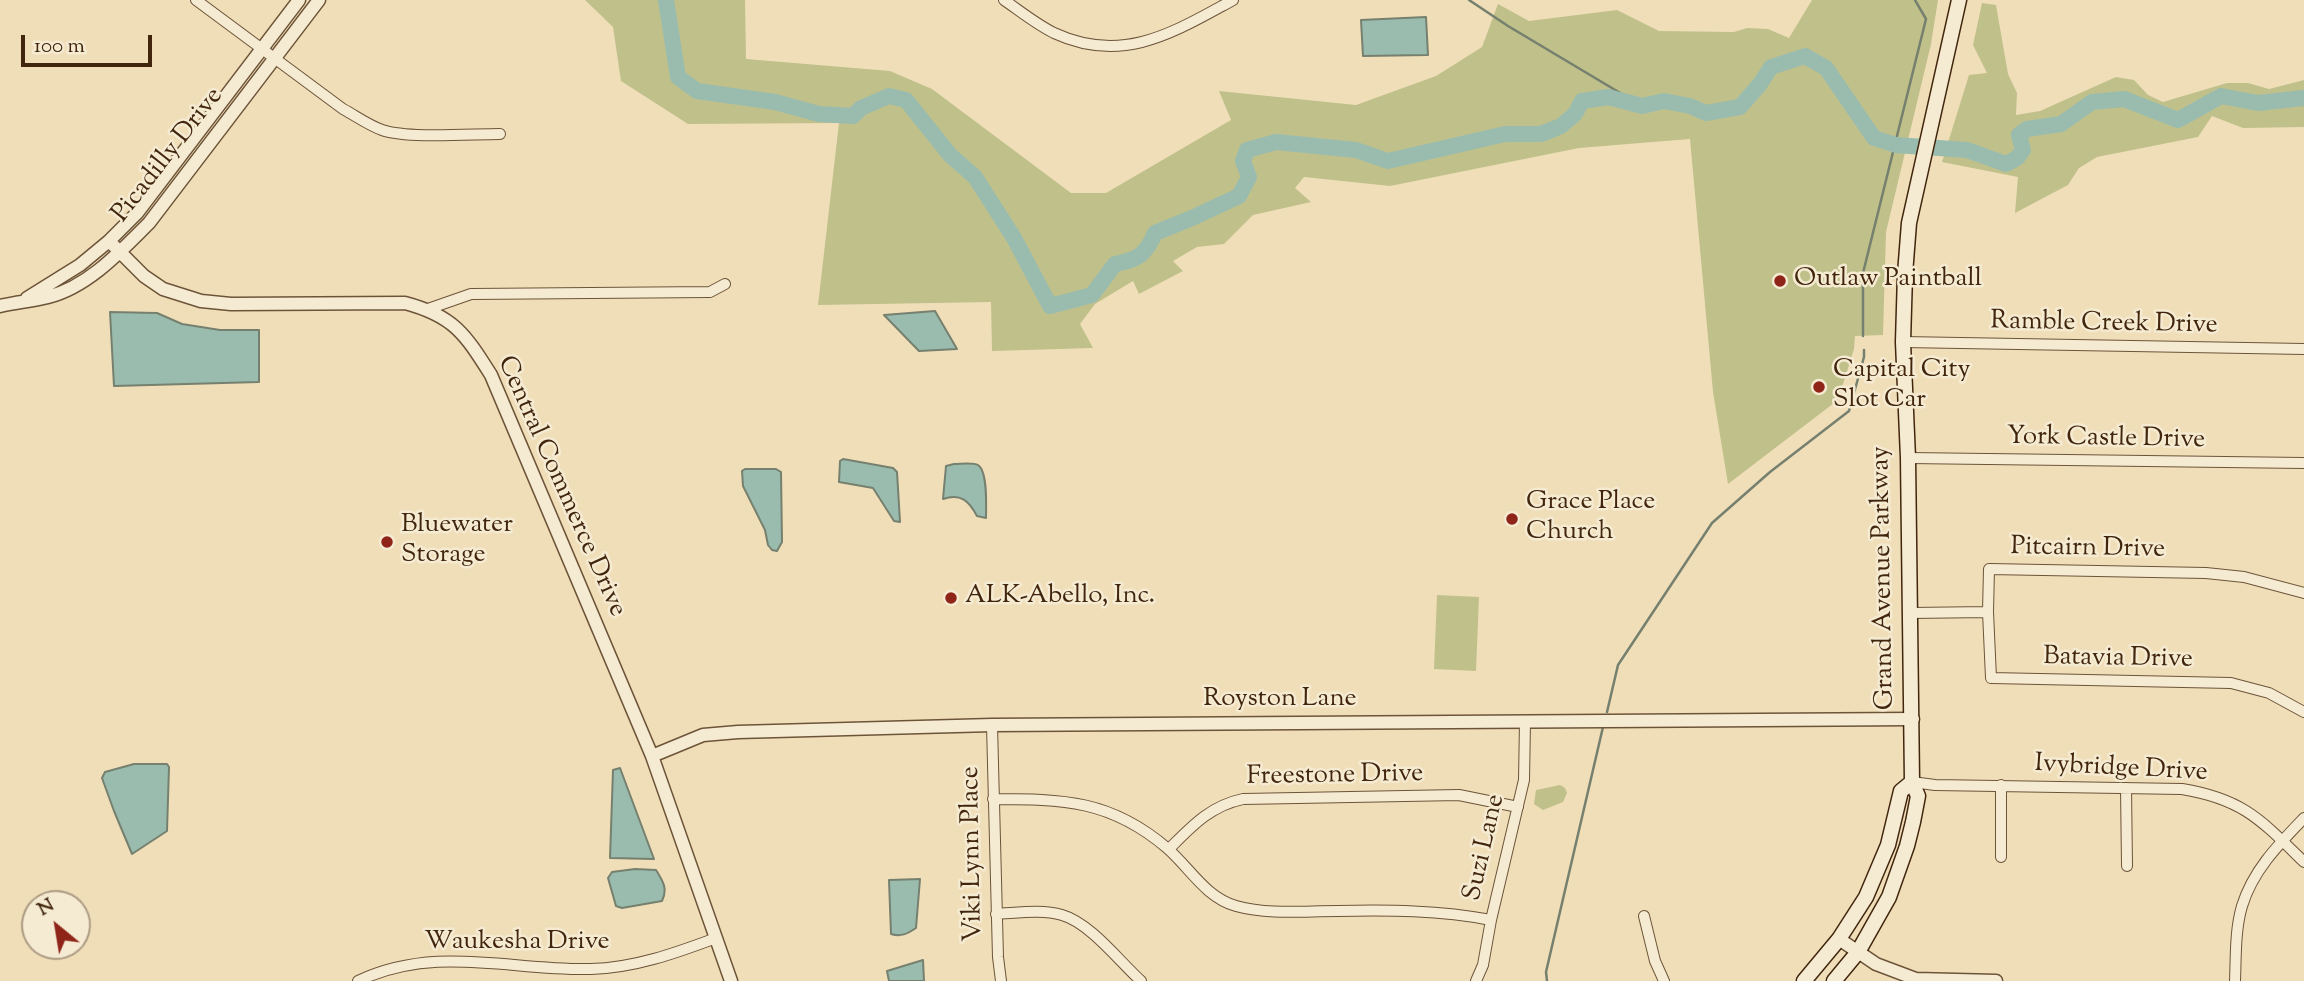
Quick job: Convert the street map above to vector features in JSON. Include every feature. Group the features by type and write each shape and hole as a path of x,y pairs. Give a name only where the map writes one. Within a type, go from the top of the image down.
{"main road":[{"name":"Grand Avenue Parkway","path":"1834,981 1858,952 1889,897 1907,846 1917,796 1912,782 1908,458 1903,342 1909,223 1959,0"},
{"name":"Grand Avenue Parkway","path":"1804,981 1839,939 1870,888 1888,845 1901,791 1912,782"}],"street":[{"path":"196,0 343,109 384,131 405,134 500,134"},
{"name":"Picadilly Drive","path":"24,300 80,265 137,213 299,0"},
{"name":"Picadilly Drive","path":"0,306 50,297 77,285 120,252 149,223 319,0"},
{"path":"1004,0 1041,26 1065,38 1088,44 1122,46 1147,42 1171,33 1233,0"},
{"name":"Central Commerce Drive","path":"109,241 144,276 163,289 201,301 230,304 405,303 428,309 446,318 470,341 491,376 652,756 731,981"},
{"path":"428,309 471,294 710,292 725,284"},
{"name":"Ramble Creek Drive","path":"1903,342 2304,349"},
{"name":"York Castle Drive","path":"1908,458 2304,463"},
{"name":"Pitcairn Drive","path":"1988,612 1989,569 2206,573 2244,577 2304,593"},
{"path":"1911,613 1988,612"},
{"name":"Batavia Drive","path":"1988,612 1991,678 2231,683 2269,693 2304,712"},
{"name":"Royston Lane","path":"652,756 686,741 719,733 992,725 1913,719"},
{"name":"Suzi Lane","path":"1476,981 1483,965 1524,780 1525,722"},
{"name":"Viki Lynn Place","path":"992,725 996,914 1001,981"},
{"name":"Ivybridge Drive","path":"1912,782 1935,785 2182,789 2211,794 2248,810 2304,862"},
{"path":"2001,785 2001,857"},
{"path":"2126,788 2127,866"},
{"name":"Freestone Drive","path":"1169,849 1205,814 1243,799 1459,795 1518,807"},
{"path":"993,799 1045,798 1100,808 1144,831 1169,849 1208,891 1233,905 1264,912 1411,910 1491,920"},
{"path":"2235,981 2242,906 2262,865 2304,818"},
{"path":"996,914 1051,914 1079,922 1093,932 1141,981"},
{"path":"1644,916 1655,961 1664,981"},
{"name":"Waukesha Drive","path":"358,981 393,968 431,961 470,960 589,969 611,968 652,960 716,938"},
{"path":"1839,939 1876,964 1901,975 1926,981 1996,981"}],"green space":[{"path":"585,0 745,0 746,59 890,71 932,89 1071,193 1106,193 1231,120 1219,91 1356,105 1436,76 1482,47 1498,4 1529,21 1617,10 1659,31 1734,32 1747,28 1768,29 1789,38 1812,0 1938,0 1931,44 1886,232 1883,335 1855,336 1854,349 1838,400 1728,484 1713,392 1690,139 1579,148 1390,186 1304,177 1295,188 1311,202 1253,215 1224,244 1197,247 1173,261 1183,271 1139,294 1133,281 1095,304 1080,324 1093,348 992,351 991,302 818,305 839,123 688,124 621,81 613,27"},
{"path":"1982,3 1996,5 2008,74 2017,93 2016,115 2040,111 2116,77 2134,80 2148,95 2163,102 2227,83 2248,83 2269,89 2304,80 2304,127 2243,128 2212,116 2198,137 2097,157 2079,168 2068,185 2015,213 2018,177 1942,162 1969,75 1987,73 1973,45"},
{"path":"1437,595 1479,597 1476,671 1434,669"},
{"path":"1560,785 1567,793 1563,802 1543,810 1534,804 1536,790"}],"shaded area":[{"path":"1426,17 1428,55 1363,56 1361,20"},
{"path":"935,311 957,349 919,351 884,315"},
{"path":"110,312 157,313 182,324 220,330 259,330 259,382 114,386"},
{"path":"843,459 893,468 897,472 900,522 894,521 873,488 839,482 840,461"},
{"path":"973,464 981,469 986,490 986,518 977,516 971,506 960,498 943,499 946,466"},
{"path":"776,469 781,472 782,542 777,551 768,545 765,530 743,486 742,471"},
{"path":"134,764 167,764 169,767 167,831 132,854 102,778 105,772"},
{"path":"620,768 654,859 610,858 613,770"},
{"path":"656,870 664,885 662,901 622,908 616,906 608,878 612,872"},
{"path":"920,879 916,928 904,934 891,934 889,880"},
{"path":"923,960 924,981 889,981 887,971"}],"waterway":[{"path":"666,0 678,77 697,91 775,102 819,114 853,116 861,108 889,96 906,100 950,155 975,177 1014,238 1050,306 1092,295 1115,264 1140,255 1148,247 1155,233 1239,196 1249,177 1243,161 1247,150 1276,142 1356,150 1388,161 1505,134 1541,134 1561,126 1575,114 1582,101 1608,97 1642,106 1664,101 1690,106 1706,113 1740,107 1771,67 1805,56 1826,68 1874,138 1896,145 1967,150 2006,164 2017,158 2023,150 2019,135 2027,129 2061,124 2092,102 2124,99 2178,120 2221,96 2258,103 2304,98"},
{"path":"1469,0 1642,106"},
{"path":"1863,336 1863,273 1926,19 1915,0"},
{"path":"1607,712 1618,665 1712,523 1770,472 1849,411 1864,350"},
{"path":"1547,981 1546,972 1603,727"}],"place":[{"name":"Outlaw Paintball","path":"1780,281"},
{"name":"Capital City Slot Car","path":"1819,387"},
{"name":"Grace Place Church","path":"1512,519"},
{"name":"Bluewater Storage","path":"387,542"},
{"name":"ALK-Abello, Inc.","path":"951,598"}]}
